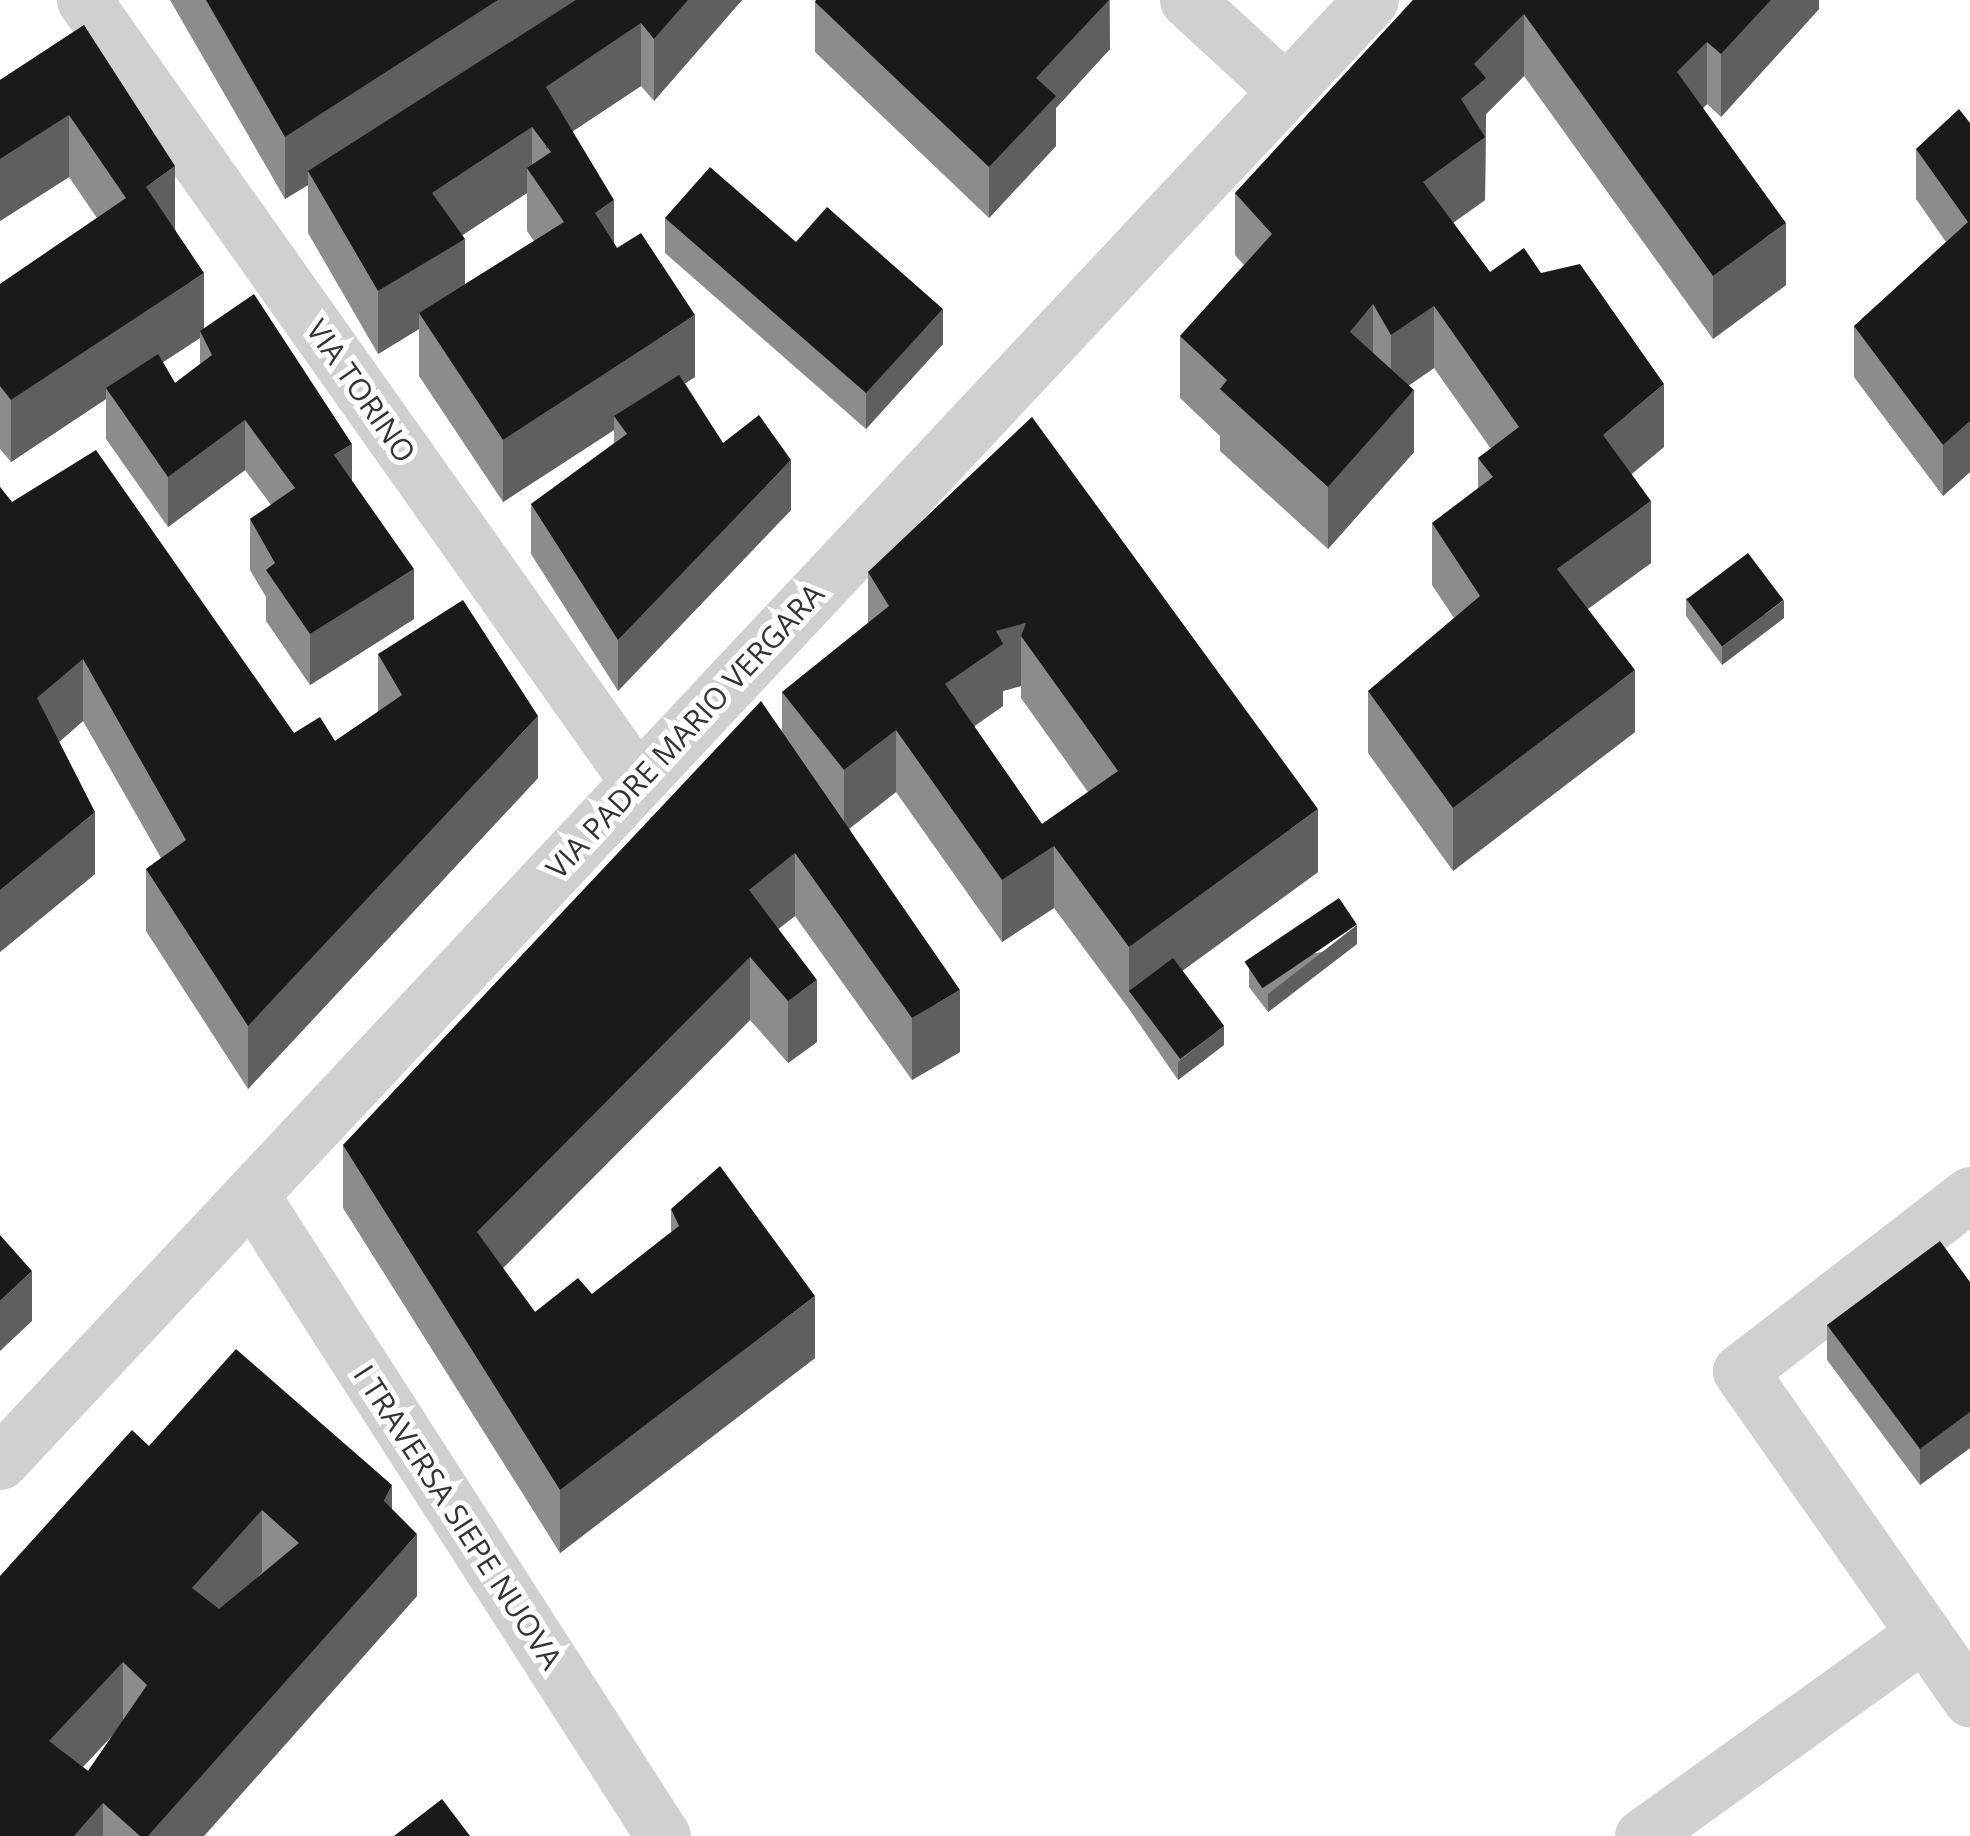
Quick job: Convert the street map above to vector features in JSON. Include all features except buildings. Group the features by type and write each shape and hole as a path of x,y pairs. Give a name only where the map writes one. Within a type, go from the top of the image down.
{"street":[{"name":"VIA TORINO","path":"84,0 637,782"},
{"path":"1186,0 1286,90"},
{"name":"VIA PADRE MARIO VERGARA","path":"0,1462 1371,0"},
{"path":"1970,1194 1740,1372 1970,1700"},
{"name":"I TRAVERSA SIEPE NUOVA","path":"252,1197 662,1836"},
{"path":"1642,1836 1924,1633"}]}
